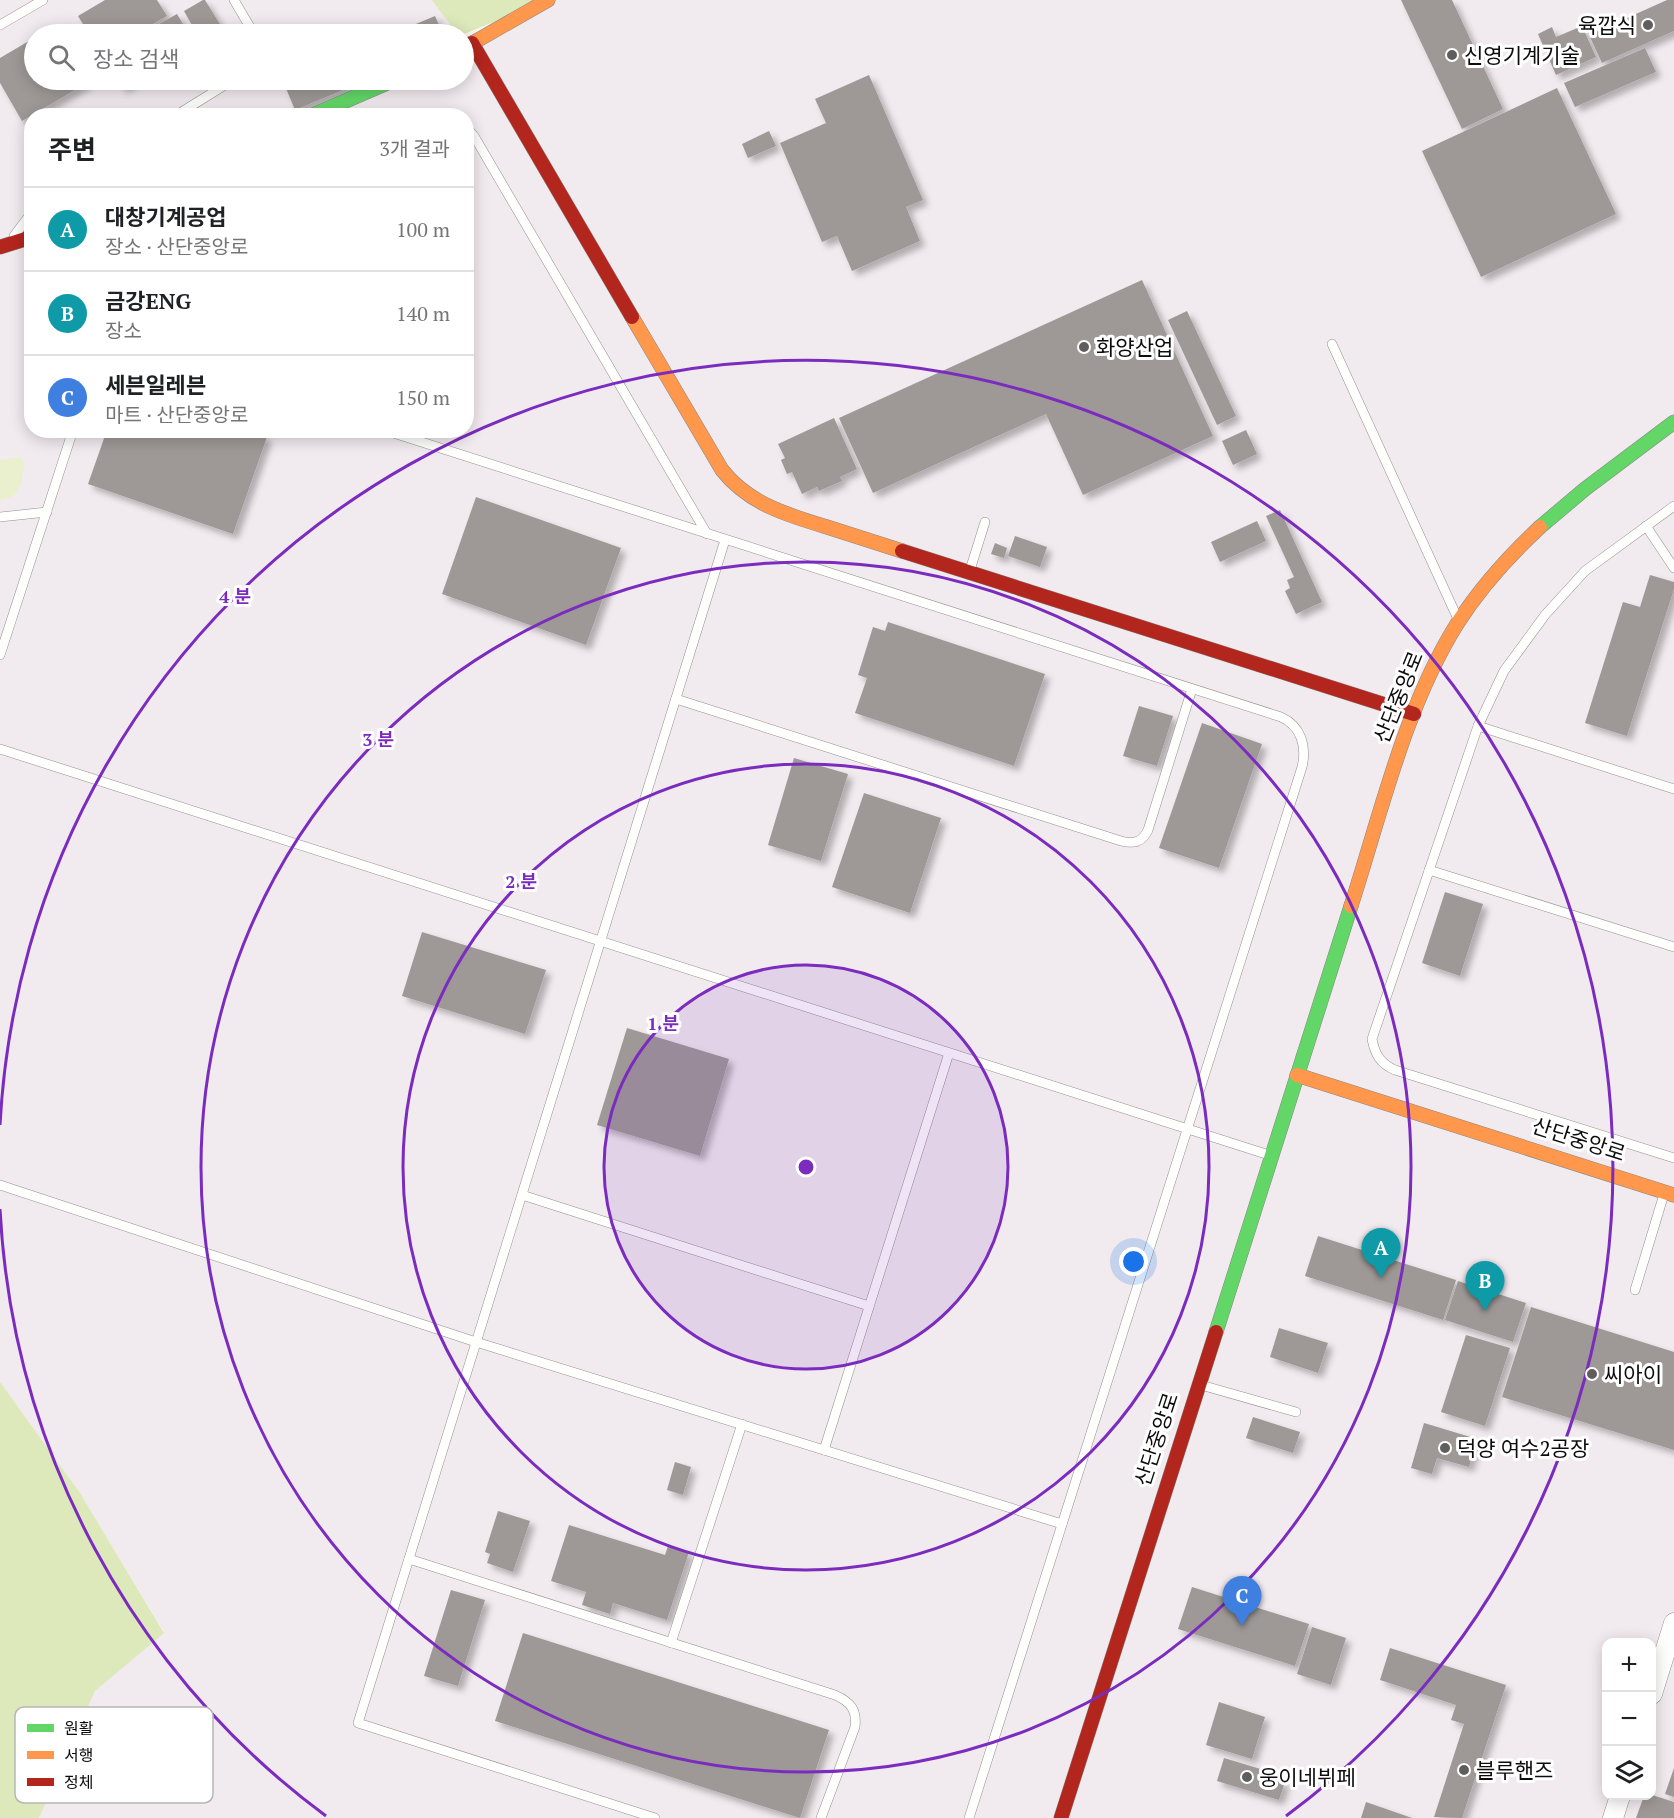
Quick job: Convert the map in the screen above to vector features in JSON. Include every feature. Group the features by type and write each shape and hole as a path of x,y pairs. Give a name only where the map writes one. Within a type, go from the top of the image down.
{"street":[{"path":"474,43 548,0"},
{"path":"474,56 722,470 731,482 751,499 778,512 1414,714"},
{"path":"329,108 371,90"},
{"path":"4,246 24,240"},
{"name":"산단중앙로","path":"1061,1818 1414,714 1438,660 1459,621 1497,570 1532,533 1615,464 1674,422"},
{"name":"산단중앙로","path":"1297,1075 1670,1193"},
{"path":"1653,1692 1674,1623"},
{"path":"1612,1818 1619,1800"}],"lane":[{"path":"0,25 43,0"},
{"path":"234,0 248,24"},
{"path":"188,108 217,90"},
{"path":"474,136 707,534"},
{"path":"4,246 24,222"},
{"path":"1332,344 1459,621"},
{"path":"0,655 70,438"},
{"path":"409,438 1281,717 1291,722 1302,739 1304,752 1302,767 969,1818"},
{"path":"1674,506 1590,567 1545,615 1504,671 1478,726 1372,1034 1375,1051 1380,1061 1395,1070 1674,1158"},
{"path":"0,517 47,512"},
{"path":"969,573 985,522"},
{"path":"1646,526 1674,568"},
{"path":"656,1818 358,1723 725,540"},
{"path":"676,699 1121,841 1134,843 1143,838 1148,830 1192,689"},
{"path":"1478,726 1674,789"},
{"path":"0,749 1272,1156"},
{"path":"1429,870 1674,947"},
{"path":"824,1450 949,1053"},
{"path":"0,1185 476,1342 1062,1524"},
{"path":"1635,1290 1670,1193"},
{"path":"522,1195 870,1306"},
{"path":"1199,1384 1296,1412"},
{"path":"671,1642 742,1424"},
{"path":"409,1559 835,1695 852,1707 856,1719 855,1728 821,1818"}],"shaded area":[{"path":"0,0 432,0 450,24 24,24 24,90 474,90 474,33 548,0 1674,0 1674,1818 39,1818 46,1803 213,1803 213,1707 88,1707 95,1691 164,1632 80,1493 0,1382"}],"green space":[{"path":"432,0 548,0 474,30 474,24 450,24"},
{"path":"19,457 24,462 20,487 13,495 0,500 0,460"},
{"path":"0,1382 80,1493 164,1633 95,1691 88,1707 15,1707 15,1803 46,1803 39,1818 0,1818"}],"building":[{"path":"105,0 157,0 167,16 153,24 83,24 78,16"},
{"path":"205,0 220,24 191,24 184,11"},
{"name":"신영기계기술","path":"1401,0 1452,0 1503,109 1462,129"},
{"path":"1667,0 1674,0 1674,31 1602,63 1589,35"},
{"path":"177,14 183,24 159,24"},
{"path":"435,16 439,24 416,24"},
{"path":"1582,26 1596,57 1556,75 1538,34 1552,27 1556,37"},
{"path":"24,44 24,90 75,90 44,108 24,108 22,121 0,83 0,58"},
{"path":"1645,48 1656,72 1575,107 1564,83"},
{"path":"869,75 923,200 906,207 920,241 852,271 837,236 822,242 780,143 826,123 815,99"},
{"path":"1557,88 1616,214 1481,277 1422,151"},
{"path":"287,90 343,90 300,108 294,108"},
{"path":"769,131 776,146 748,158 742,144"},
{"name":"화양산업","path":"1142,280 1213,436 1083,495 1046,414 873,493 839,418"},
{"path":"1187,311 1236,416 1217,425 1168,320"},
{"path":"834,418 857,469 840,477 842,481 819,491 817,487 802,494 792,472 787,474 781,460 785,458 778,444"},
{"path":"1246,430 1257,454 1233,465 1222,441"},
{"path":"104,438 267,438 233,534 88,484"},
{"path":"476,497 621,548 586,645 442,594"},
{"path":"1280,510 1322,602 1296,614 1285,591 1290,588 1287,580 1294,577 1266,516"},
{"path":"1257,521 1266,541 1220,562 1211,542"},
{"path":"1015,536 1047,547 1040,567 1008,556"},
{"path":"995,543 1007,548 1004,558 991,554"},
{"path":"1650,575 1674,582 1674,589 1627,736 1585,723 1623,602 1640,607"},
{"path":"888,622 1045,674 1014,766 855,713 867,678 858,675 873,627 885,631"},
{"path":"1139,706 1173,716 1157,766 1123,756"},
{"path":"1202,723 1262,744 1219,868 1159,848"},
{"path":"794,758 848,774 821,861 768,845"},
{"path":"864,793 941,818 910,913 832,887"},
{"path":"1445,892 1483,904 1460,976 1422,963"},
{"path":"422,932 546,970 525,1034 402,996"},
{"path":"627,1028 729,1059 700,1156 597,1125"},
{"path":"1318,1236 1456,1280 1443,1320 1305,1276"},
{"path":"1458,1281 1526,1303 1513,1342 1445,1320"},
{"name":"씨아이","path":"1531,1307 1674,1352 1674,1450 1502,1397"},
{"path":"1279,1328 1328,1343 1318,1373 1270,1357"},
{"path":"1466,1335 1510,1348 1485,1426 1441,1412"},
{"path":"1253,1417 1300,1432 1293,1453 1246,1438"},
{"name":"덕양 여수2공장","path":"1424,1423 1477,1439 1469,1467 1437,1458 1432,1474 1411,1468"},
{"path":"675,1462 691,1467 683,1495 667,1490"},
{"path":"498,1511 530,1521 513,1572 487,1563 490,1554 485,1552"},
{"path":"569,1525 665,1555 668,1546 689,1552 667,1620 613,1603 610,1614 582,1605 586,1592 551,1581"},
{"path":"1192,1587 1309,1624 1295,1666 1178,1629"},
{"path":"451,1590 485,1600 458,1686 424,1676"},
{"path":"1312,1627 1346,1638 1331,1685 1297,1674"},
{"path":"523,1633 829,1730 800,1818 495,1721"},
{"name":"블루핸즈","path":"1390,1648 1506,1685 1462,1818 1434,1817 1464,1724 1451,1720 1456,1705 1380,1680"},
{"path":"1219,1702 1265,1717 1252,1759 1206,1745"},
{"path":"1224,1758 1277,1774 1275,1780 1285,1782 1279,1800 1217,1781"},
{"path":"1674,1768 1674,1797 1665,1794"},
{"path":"1656,1796 1674,1802 1674,1818 1636,1818 1643,1800 1656,1800"},
{"path":"1366,1802 1412,1818 1361,1818"}],"traffic: fast":[{"path":"329,108 371,90"},
{"path":"1540,527 1585,489 1674,422"},
{"path":"1216,1332 1351,906"}],"traffic: slow":[{"path":"474,42 548,0"},
{"path":"632,317 722,470 744,492 783,513 902,551"},
{"path":"1351,906 1396,761 1423,690 1439,656 1457,624 1485,585 1540,527"},
{"path":"1297,1075 1674,1195"}],"traffic: jam":[{"path":"474,46 632,317"},
{"path":"0,247 24,240"},
{"path":"902,551 1414,714"},
{"path":"1061,1818 1216,1332"}],"place":[{"name":"육깝식","path":"1648,25"},
{"name":"신영기계기술","path":"1452,55"},
{"name":"화양산업","path":"1084,347"},
{"name":"대창기계공업","path":"1381,1278"},
{"name":"금강ENG","path":"1485,1311"},
{"name":"씨아이","path":"1592,1374"},
{"name":"덕양 여수2공장","path":"1445,1448"},
{"name":"세븐일레븐","path":"1242,1626"},
{"name":"블루핸즈","path":"1464,1770"},
{"name":"웅이네뷔페","path":"1247,1777"}]}
